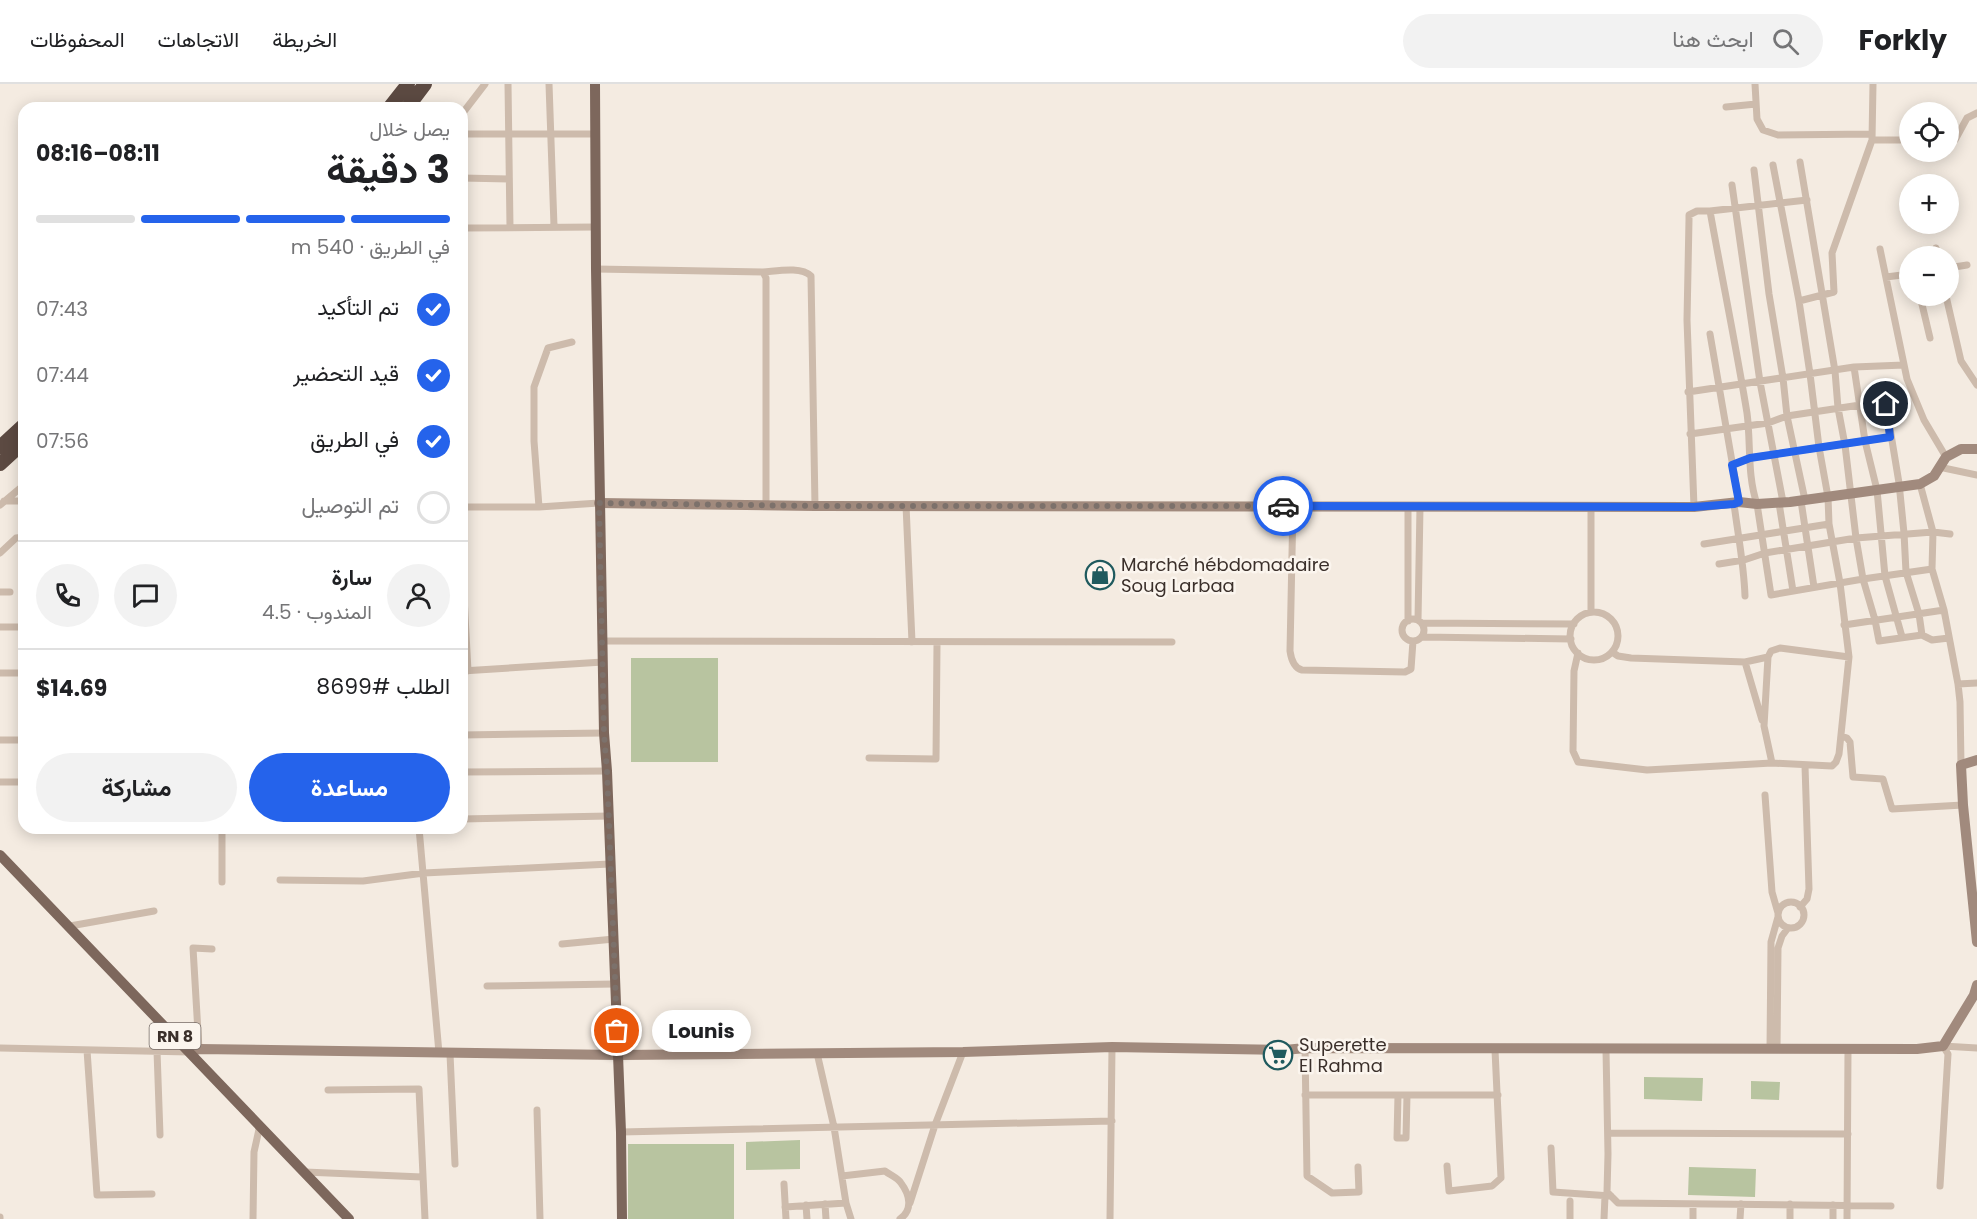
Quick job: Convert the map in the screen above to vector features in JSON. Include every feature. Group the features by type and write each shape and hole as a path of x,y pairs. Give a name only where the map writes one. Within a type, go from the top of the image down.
{"highway":[{"path":"394,102 408,84"},
{"path":"412,102 425,84"},
{"path":"0,447 18,430"},
{"path":"0,464 18,448"}],"main road":[{"path":"595,84 595,227 604,734 614,939 622,1219"},
{"name":"RN 8","path":"0,855 194,1051 349,1219"}],"street":[{"path":"468,106 485,84"},
{"path":"508,84 510,227"},
{"path":"549,84 554,226"},
{"path":"1755,84 1757,119 1763,130 1778,135 1899,139"},
{"path":"1799,300 1834,292 1832,253 1872,137 1873,84"},
{"path":"1726,107 1756,104"},
{"path":"1959,133 1967,118 1977,113"},
{"path":"468,134 596,134"},
{"path":"1800,162 1835,371 1856,538 1863,579 1879,641 1922,635 1932,640 1949,638"},
{"path":"1578,653 1574,671 1574,757 1578,762 1647,770 1772,764 1832,766 1835,764 1839,754 1848,657 1840,583 1829,524 1828,497 1799,300 1773,165"},
{"path":"1754,170 1787,416 1803,500 1814,587"},
{"path":"468,178 508,178"},
{"path":"1732,185 1760,382 1775,455 1783,530 1793,591"},
{"path":"1694,507 1688,392 1689,215 1697,211 1807,200"},
{"path":"1710,211 1749,426 1752,491 1771,595 1932,569"},
{"path":"468,228 595,227"},
{"path":"1880,249 1907,379 1924,420 1946,457"},
{"path":"1959,266 1967,265"},
{"path":"596,270 763,272 800,270 811,276 815,506"},
{"path":"763,272 766,278 766,506"},
{"path":"1886,277 1899,275"},
{"path":"1922,306 1930,338"},
{"path":"1948,306 1962,361 1977,385"},
{"path":"1710,334 1732,465 1738,538 1744,560 1746,596"},
{"path":"539,507 534,441 534,387 548,348 572,342"},
{"path":"1688,392 1854,367 1904,365"},
{"path":"1854,367 1865,441 1876,490 1885,576 1902,637"},
{"path":"1886,404 1899,487 1906,572 1922,635"},
{"path":"1690,434 1768,423 1787,416 1860,405"},
{"path":"1732,465 1750,458 1890,437"},
{"path":"468,507 539,507 599,503 766,506 1694,507 1736,503 1781,503 1920,484 1934,476 1946,457 1961,449 1977,450"},
{"path":"1940,467 1977,475"},
{"path":"1920,484 1933,532 1932,569 1944,610 1958,684 1963,806 1977,942"},
{"path":"2,503 18,491"},
{"path":"2,503 18,502"},
{"path":"906,505 912,642"},
{"path":"1293,506 1290,651 1291,659 1299,669 1406,672 1413,665 1413,641"},
{"path":"1414,507 1408,621 1403,633 1409,640 1413,641 1422,637 1571,639"},
{"path":"1414,507 1420,622 1424,632 1422,637"},
{"path":"1591,507 1591,612"},
{"path":"1704,544 1829,524"},
{"path":"1719,564 1744,560 1765,553 1856,538 1904,533 1950,534"},
{"path":"0,553 18,538"},
{"path":"0,592 10,592"},
{"path":"1844,625 1944,610"},
{"path":"1591,612 1607,615 1615,623 1618,638 1612,652 1603,658 1592,660 1578,653 1571,639 1574,624 1581,616 1591,612"},
{"path":"1408,621 1574,624"},
{"path":"0,627 18,627"},
{"path":"604,642 912,642 937,644 1172,642"},
{"path":"869,758 936,759 937,644"},
{"path":"1764,726 1768,657 1771,651 1780,648 1848,657"},
{"path":"1612,652 1631,658 1745,662 1768,657"},
{"path":"468,671 603,662"},
{"path":"1745,662 1764,726 1772,764"},
{"path":"0,673 18,673"},
{"path":"1958,684 1977,683"},
{"path":"468,735 604,734"},
{"path":"1840,736 1847,738 1850,742 1853,777 1883,779 1892,809 1963,806"},
{"path":"0,740 18,740"},
{"path":"1962,765 1977,760"},
{"path":"1800,907 1807,899 1809,889 1805,766"},
{"path":"468,772 607,771"},
{"path":"0,782 18,782"},
{"path":"1765,795 1772,892 1778,915 1781,924 1788,928 1796,927 1802,922 1803,914 1800,907 1793,903 1785,904 1778,915 1771,942 1774,1049"},
{"path":"468,819 609,816"},
{"path":"222,834 222,882"},
{"path":"420,834 455,1164"},
{"path":"280,880 363,881 424,873 610,864"},
{"path":"70,926 154,911"},
{"path":"1774,1049 1778,948 1788,928"},
{"path":"562,944 614,939"},
{"path":"194,1051 193,948 212,949"},
{"path":"487,986 615,984"},
{"path":"1943,1046 1976,991"},
{"path":"1940,1186 1948,1054 1943,1046"},
{"path":"0,1048 157,1052 618,1055 963,1052 1112,1047 1285,1050 1305,1048 1606,1050 1917,1049 1943,1046 1977,1050"},
{"path":"1110,1219 1112,1047"},
{"path":"1305,1048 1307,1176 1332,1192 1359,1192 1358,1167"},
{"path":"1847,1219 1848,1049"},
{"path":"87,1050 97,1195 152,1194"},
{"path":"1447,1166 1449,1191 1492,1186 1501,1178 1495,1050"},
{"path":"1604,1219 1608,1196 1606,1050"},
{"path":"157,1052 160,1136"},
{"path":"900,1219 907,1214 935,1125 963,1052"},
{"path":"817,1053 834,1127 846,1203 851,1219"},
{"path":"328,1090 419,1089 425,1219"},
{"path":"1305,1095 1498,1095"},
{"path":"1398,1095 1397,1138 1406,1138 1407,1095"},
{"path":"537,1110 540,1219"},
{"path":"621,1132 1112,1121"},
{"path":"253,1219 254,1152 260,1125"},
{"path":"1608,1133 1848,1134"},
{"path":"1551,1148 1553,1192 1608,1196 1618,1203 1891,1206"},
{"path":"842,1176 885,1171 901,1183 910,1203"},
{"path":"305,1172 422,1177"},
{"path":"784,1184 786,1219"},
{"path":"1570,1201 1570,1219"},
{"path":"785,1207 846,1203"},
{"path":"825,1204 826,1219"},
{"path":"1693,1204 1693,1219"},
{"path":"1740,1219 1741,1204"},
{"path":"1790,1204 1790,1219"},
{"path":"806,1205 807,1219"},
{"path":"1833,1205 1833,1219"}],"green space":[{"path":"631,658 718,658 718,762 631,762"},
{"path":"1644,1077 1703,1078 1702,1101 1644,1099"},
{"path":"1751,1081 1780,1082 1779,1100 1751,1099"},
{"path":"800,1140 800,1169 746,1170 746,1142"},
{"path":"628,1144 734,1144 734,1219 628,1219"},
{"path":"1689,1167 1756,1169 1755,1197 1688,1195"}],"way so far":[{"path":"617,1031 604,734 604,642 599,503 815,506 1283,506"}],"place":[{"name":"Marché hébdomadaire Soug Larbaa","path":"1100,575"},
{"name":"Lounis","path":"617,1031"},
{"name":"Superette El Rahma","path":"1278,1055"}],"route":[{"path":"1283,506 1694,507 1734,504 1739,502 1732,465 1750,458 1890,437 1886,404"}]}
